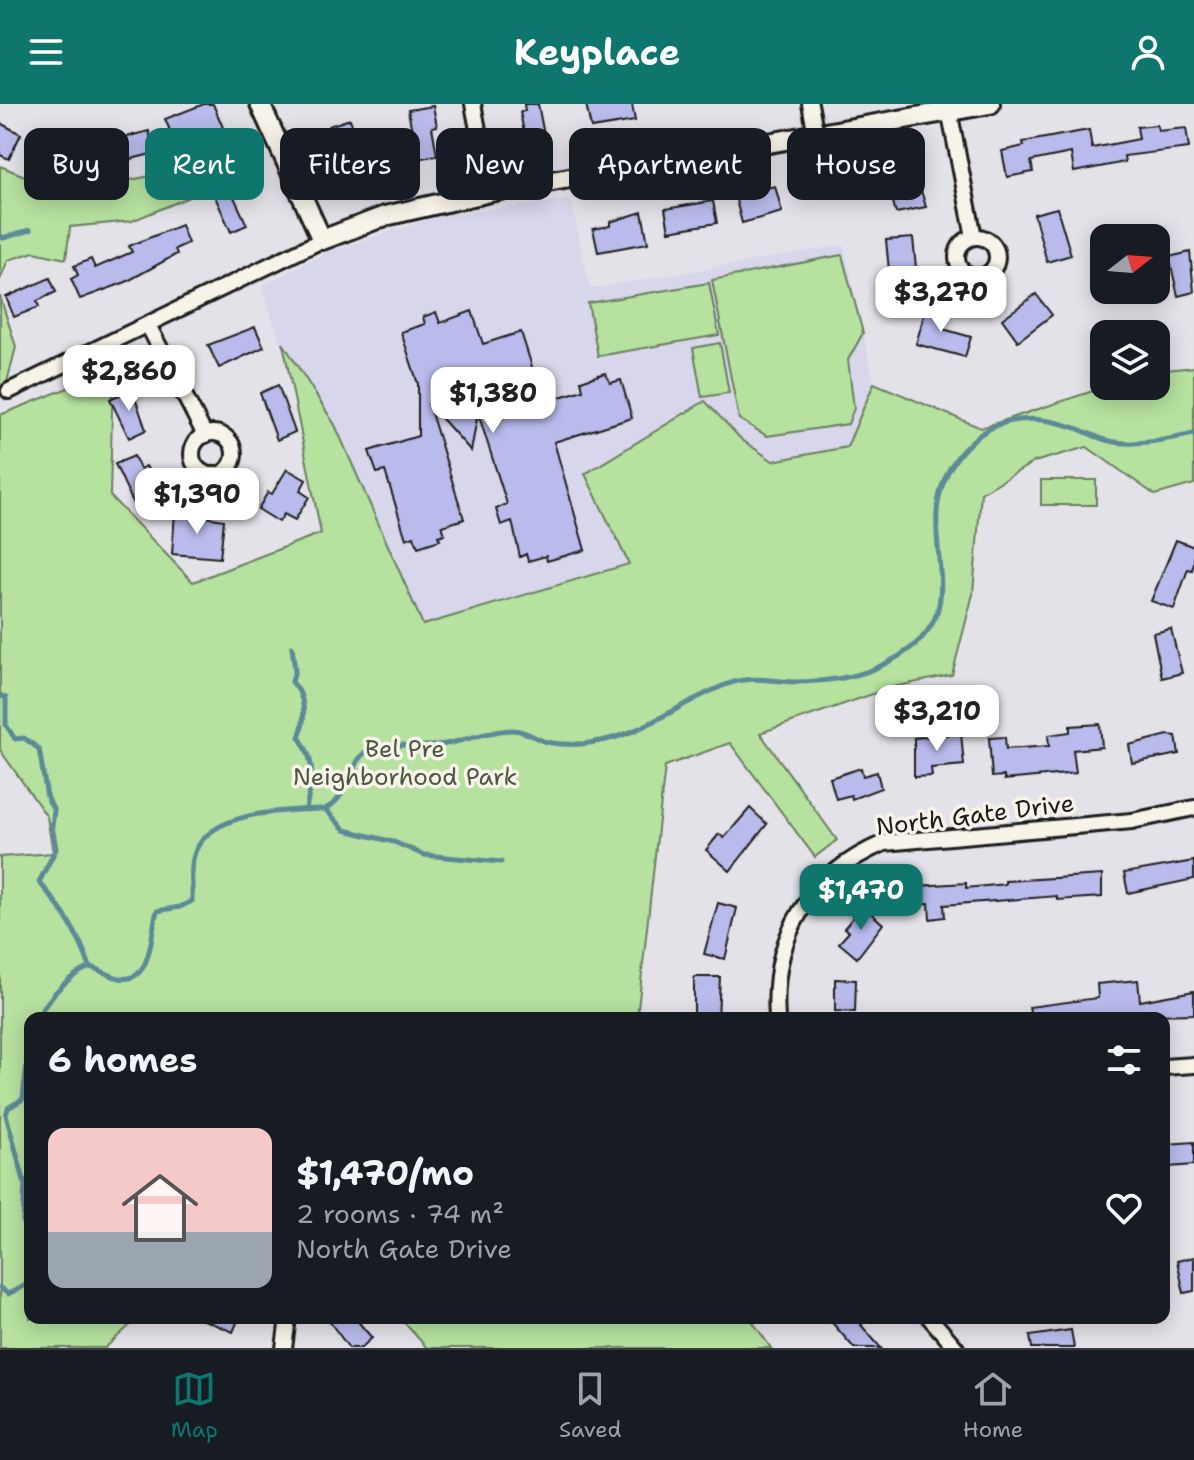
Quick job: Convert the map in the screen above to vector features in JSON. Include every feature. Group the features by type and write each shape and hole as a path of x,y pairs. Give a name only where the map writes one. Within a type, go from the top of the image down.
{"street":[{"path":"260,104 322,240"},
{"path":"473,104 478,128"},
{"path":"810,104 815,128"},
{"path":"853,128 990,104"},
{"path":"949,110 974,237"},
{"path":"553,181 787,140"},
{"path":"9,391 322,240 385,216 455,200"},
{"path":"148,325 205,435"},
{"name":"North Gate Drive","path":"778,1012 783,959 792,925 805,900 832,872 855,855 884,843 1132,821 1194,808"},
{"path":"1170,1067 1194,1065"},
{"path":"284,1348 287,1324"},
{"path":"935,1324 956,1348"}],"shaded area":[{"path":"571,200 590,289 844,245 874,383 871,444 674,646 326,653 342,536 262,286 327,252 436,217"}],"green space":[{"path":"0,166 24,176 24,200 129,200 129,180 145,177 145,200 182,200 132,221 70,227 66,259 34,252 8,260 0,280"},
{"path":"842,255 863,333 848,360 854,408 848,424 767,436 739,419 712,280"},
{"path":"709,283 719,335 598,356 588,303"},
{"path":"0,296 16,347 6,386 0,389"},
{"name":"Bel Pre Neighborhood Park","path":"283,343 335,425 423,625 629,564 585,474 705,401 742,440 773,461 847,447 874,383 981,428 1090,392 1090,400 1170,400 1170,370 1194,367 1194,484 1155,495 1087,447 1034,462 981,493 973,594 952,675 893,687 760,733 837,840 815,857 730,743 665,766 638,1012 24,1012 24,1324 131,1324 105,1348 0,1348 0,857 53,853 47,817 0,750 0,415 113,370 110,496 193,582 321,533"},
{"path":"720,343 729,393 702,397 693,348"},
{"path":"1041,480 1096,480 1096,505 1041,505"},
{"path":"405,1324 754,1324 771,1348 427,1348"}],"building":[{"path":"204,104 213,104 223,128 169,128 165,119"},
{"path":"524,104 538,104 543,128 523,128 520,112 525,111"},
{"path":"586,104 632,104 635,121 591,128"},
{"path":"433,106 437,126 432,127 436,155 420,158 420,128 411,128 408,110"},
{"path":"350,119 353,128 330,128"},
{"path":"0,123 21,134 9,159 0,155"},
{"path":"1157,125 1158,131 1186,128 1189,148 1124,156 1125,162 1074,172 1071,153 1031,161 1033,172 1007,177 1002,151 1024,146 1023,142 1089,130 1092,148 1139,139 1137,127"},
{"path":"145,132 145,156 129,160 129,136"},
{"path":"775,186 782,212 742,223 736,200 771,200 771,187"},
{"path":"216,200 235,200 247,225 231,232"},
{"path":"924,200 926,207 896,213 893,202"},
{"path":"713,201 717,223 669,231 665,209"},
{"path":"1057,208 1071,255 1047,262 1034,214"},
{"path":"642,212 648,243 598,252 593,229 610,226 610,222"},
{"path":"181,225 188,243 175,249 177,254 126,282 80,299 71,279 78,275 74,266 91,259 95,268 132,252 129,246"},
{"path":"913,238 917,278 890,281 886,240"},
{"path":"1190,252 1194,292 1178,296 1170,257"},
{"path":"50,278 56,292 37,301 39,307 14,317 6,297"},
{"path":"1036,294 1052,315 1018,341 1002,319"},
{"path":"927,305 948,311 943,329 971,337 965,357 916,344"},
{"path":"472,311 483,344 521,332 541,395 551,393 553,399 583,390 581,381 605,373 610,383 621,380 632,418 554,442 585,550 547,561 546,556 528,561 526,554 520,557 512,521 501,525 496,509 507,504 478,413 471,451 428,403 464,519 442,526 445,534 438,536 440,540 418,547 414,536 406,539 385,471 377,473 369,451 418,436 418,384 401,332 425,324 423,317 436,312 440,323"},
{"path":"255,327 264,347 219,368 208,345"},
{"path":"278,385 295,432 277,440 260,393"},
{"path":"132,389 146,430 129,438 110,399"},
{"path":"134,456 140,469 146,466 164,496 136,509 115,464"},
{"path":"287,469 306,480 300,491 309,497 295,520 284,514 279,522 258,509 268,492 272,494"},
{"path":"175,512 224,520 220,558 172,554"},
{"path":"1176,540 1194,547 1194,563 1192,570 1188,569 1174,609 1151,601"},
{"path":"1171,629 1182,673 1162,678 1153,633"},
{"path":"1100,724 1102,747 1073,750 1076,773 1004,780 1004,776 992,777 989,738 1005,737 1006,749 1049,746 1048,735 1070,732 1070,726"},
{"path":"961,733 964,765 931,768 932,776 914,777 914,738"},
{"path":"1168,735 1176,736 1179,754 1132,763 1129,745"},
{"path":"861,768 863,776 877,772 881,788 852,799 851,795 836,799 830,778"},
{"path":"750,808 767,824 730,871 706,850 719,834 724,838"},
{"path":"1194,861 1194,879 1128,893 1124,873"},
{"path":"1102,875 1102,897 1057,900 1057,896 944,905 945,917 930,919 929,903 919,904 917,886 966,883 966,888 1005,884 1005,881"},
{"path":"718,903 737,908 725,959 704,954"},
{"path":"863,906 883,924 857,958 839,943 849,932 844,928"},
{"path":"694,977 720,977 718,1012 694,1012"},
{"path":"835,979 856,980 855,1012 835,1011"},
{"path":"1138,980 1140,1001 1194,991 1194,1014 1030,1012 1029,1007 1098,998 1097,984"},
{"path":"1194,1142 1194,1165 1170,1167 1170,1144"},
{"path":"1194,1257 1194,1291 1184,1293 1177,1261"},
{"path":"214,1324 236,1324 233,1332"},
{"path":"331,1324 360,1324 372,1338 361,1348 349,1348"},
{"path":"833,1324 862,1324 881,1348 854,1348"},
{"path":"1071,1330 1074,1348 1032,1348 1030,1336"}],"waterway":[{"path":"0,235 3,238 30,230"},
{"path":"41,1012 59,988 90,967 120,978 131,978 139,973 149,954 157,911 180,907 192,901 193,858 204,838 217,828 252,815 325,809 340,796 358,761 370,749 392,745 440,745 513,730 553,743 595,742 647,725 736,681 804,682 846,677 876,668 912,647 932,624 940,599 937,516 942,486 958,456 983,432 997,425 1027,419 1059,423 1120,443 1152,442 1194,434"},
{"path":"292,647 295,670 292,682 300,694 303,708 299,737 311,764 306,810"},
{"path":"0,695 6,698 6,725 15,739 24,738 39,749 47,797 54,811 52,826 56,849 39,882 69,923 90,967"},
{"path":"325,809 345,830 394,842 424,855 501,862"},
{"path":"24,1090 23,1099 8,1108 6,1115 24,1180"},
{"path":"24,1204 24,1226"},
{"path":"0,1288 8,1294 24,1286"}]}
